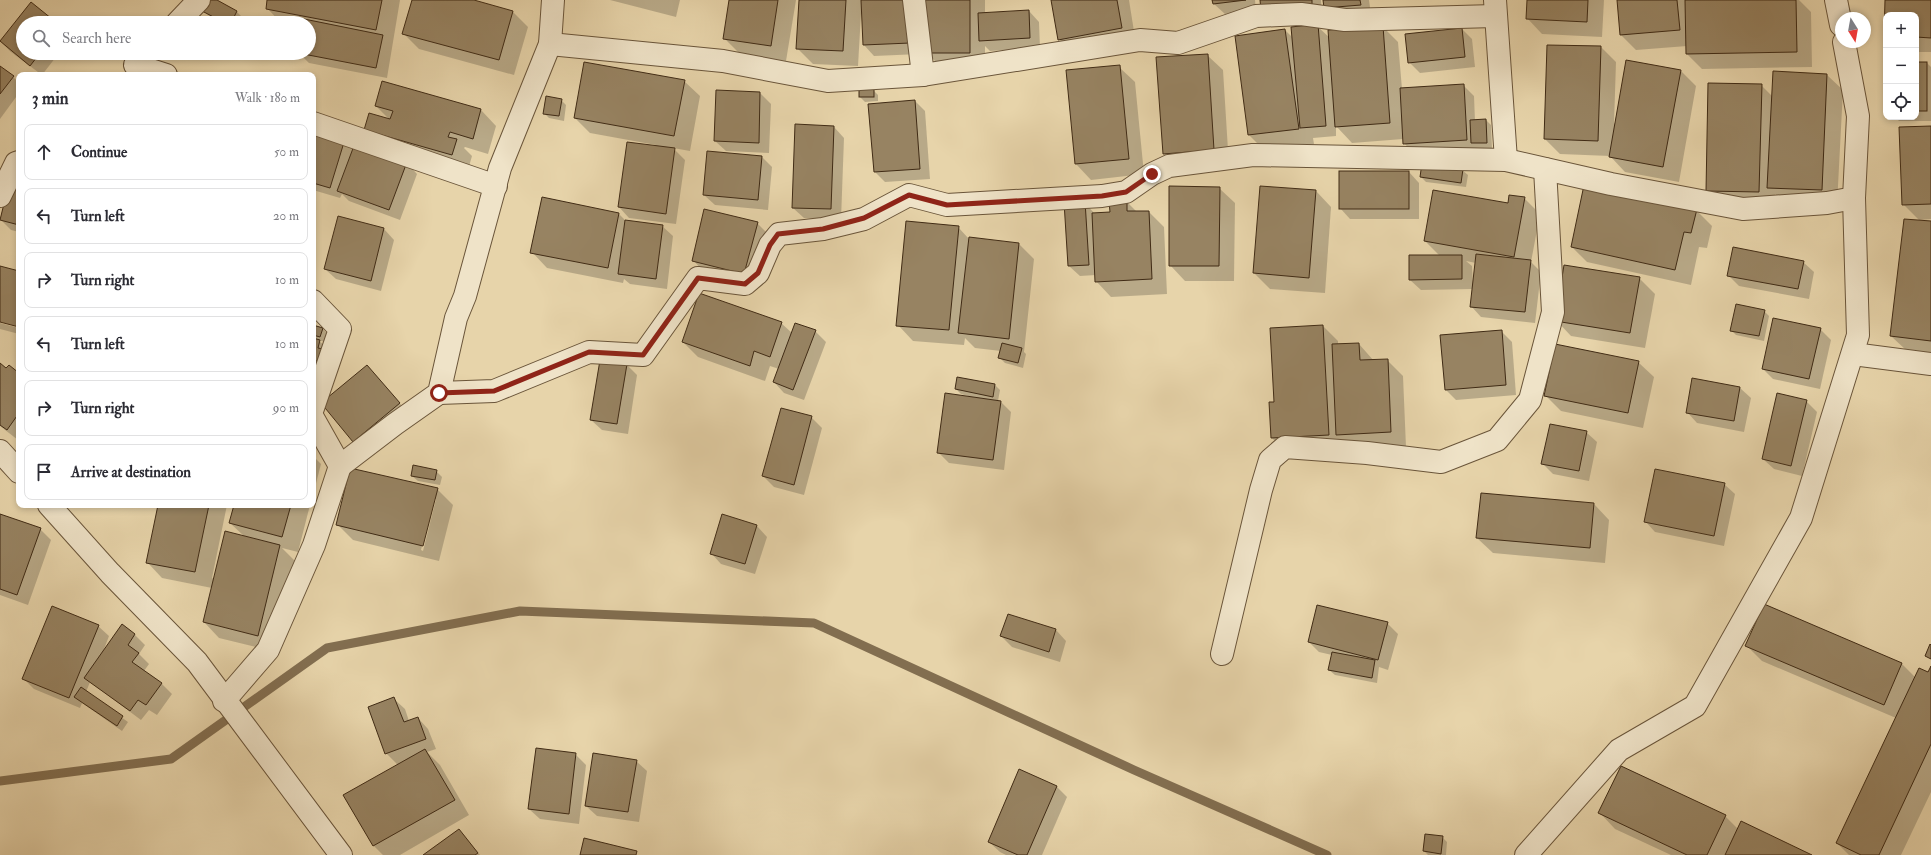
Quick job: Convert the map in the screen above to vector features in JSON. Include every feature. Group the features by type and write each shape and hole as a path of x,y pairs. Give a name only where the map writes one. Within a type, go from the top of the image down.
{"street":[{"path":"184,16 199,0"},
{"path":"439,393 456,318 465,296 500,168 550,44 553,0"},
{"path":"914,0 923,75"},
{"path":"1836,0 1838,12"},
{"path":"550,44 723,61 828,81 923,75 1140,40 1178,43 1255,8 1345,20 1495,8 1506,160"},
{"path":"1526,855 1619,750 1695,706 1801,518 1858,335 1854,198 1858,116 1845,48"},
{"path":"135,64 158,72"},
{"path":"316,124 496,186"},
{"path":"224,701 268,650 314,545 340,466 439,393 494,391 589,352 643,355 698,278 745,284 758,273 770,245 778,234 823,229 864,218 909,195 947,205 1102,196 1126,192 1152,174 1169,166 1253,155 1506,160 1743,209 1827,203 1854,198"},
{"path":"0,196 16,167"},
{"path":"1222,654 1261,490 1270,460 1284,447 1367,453 1441,462 1497,440 1530,400 1553,312 1545,169"},
{"path":"316,305 340,330 316,399"},
{"path":"1853,354 1931,364"},
{"path":"316,423 340,466"},
{"path":"0,451 16,469"},
{"path":"52,508 110,573 197,662 224,701 341,855"}],"building":[{"path":"207,0 217,0 237,11 234,16 212,16 202,11"},
{"path":"267,0 382,0 376,30 316,19 316,16 303,16 266,9"},
{"path":"412,0 474,0 513,11 499,60 402,34"},
{"path":"729,0 778,0 771,46 723,39"},
{"path":"799,0 846,0 843,51 796,49"},
{"path":"861,0 907,0 910,43 863,45"},
{"path":"925,0 970,0 970,53 926,53"},
{"path":"1051,0 1117,0 1122,28 1058,40"},
{"path":"1212,0 1246,0 1213,4"},
{"path":"1260,0 1312,0 1312,5 1261,10"},
{"path":"1323,0 1360,0 1361,5 1324,8"},
{"path":"1527,0 1588,0 1587,22 1526,19"},
{"path":"1617,0 1677,0 1680,30 1620,35"},
{"path":"1685,0 1796,0 1797,52 1686,54"},
{"path":"1885,0 1931,0 1931,38 1919,37 1919,12 1885,12"},
{"path":"31,2 48,16 20,16"},
{"path":"1029,10 1030,38 979,41 978,13"},
{"path":"16,21 16,54 0,41"},
{"path":"316,21 383,35 376,68 316,56"},
{"path":"1318,24 1326,126 1300,128 1291,27"},
{"path":"1383,26 1390,123 1335,127 1328,30"},
{"path":"1462,28 1465,57 1408,63 1405,34"},
{"path":"1285,29 1299,129 1248,135 1235,36"},
{"path":"1547,45 1601,46 1598,141 1544,139"},
{"path":"1208,54 1214,150 1163,154 1156,57"},
{"path":"23,60 35,60 30,66"},
{"path":"1626,60 1681,70 1663,167 1609,157"},
{"path":"584,62 685,80 674,136 574,118"},
{"path":"1919,62 1927,62 1927,111 1919,111"},
{"path":"1120,65 1129,159 1075,164 1066,70"},
{"path":"0,66 14,76 0,94"},
{"path":"1773,71 1827,74 1822,190 1767,188"},
{"path":"382,81 481,109 473,139 450,132 448,137 457,139 452,155 364,130 369,113 390,119 393,111 375,106"},
{"path":"1708,83 1762,84 1759,192 1706,191"},
{"path":"1464,84 1467,140 1403,144 1400,88"},
{"path":"859,89 874,89 874,97 859,97"},
{"path":"716,90 760,92 759,143 714,141"},
{"path":"546,96 562,99 559,116 543,114"},
{"path":"915,100 920,169 874,172 868,104"},
{"path":"1486,119 1487,143 1471,143 1470,120"},
{"path":"795,124 834,126 831,209 792,208"},
{"path":"1931,126 1931,204 1902,205 1899,127"},
{"path":"316,131 345,139 330,188 316,184"},
{"path":"627,142 675,148 666,214 618,207"},
{"path":"355,143 407,162 389,210 337,191"},
{"path":"707,151 762,156 758,200 703,195"},
{"path":"1422,163 1463,169 1461,183 1420,177"},
{"path":"1339,171 1409,171 1409,209 1339,209"},
{"path":"9,183 16,184 16,224 0,220"},
{"path":"1584,185 1697,209 1691,233 1684,232 1675,270 1571,247"},
{"path":"1169,186 1220,187 1219,266 1169,266"},
{"path":"1260,186 1316,190 1309,278 1253,273"},
{"path":"1433,190 1508,203 1509,195 1525,197 1514,257 1424,241"},
{"path":"542,197 619,213 608,268 530,253"},
{"path":"1127,200 1127,211 1149,211 1152,279 1095,282 1092,213 1110,212 1109,201"},
{"path":"1085,201 1089,265 1068,266 1064,202"},
{"path":"704,209 758,222 744,274 692,261"},
{"path":"338,216 384,228 371,281 324,269"},
{"path":"1904,219 1931,221 1931,341 1890,336"},
{"path":"625,220 663,225 656,279 618,274"},
{"path":"906,221 959,226 949,330 896,326"},
{"path":"969,237 1019,243 1009,339 958,333"},
{"path":"1733,247 1804,261 1798,289 1727,276"},
{"path":"1476,254 1531,260 1525,312 1470,307"},
{"path":"1409,255 1462,255 1462,279 1409,280"},
{"path":"1564,265 1640,277 1630,333 1555,321"},
{"path":"0,266 16,270 16,326 0,322"},
{"path":"699,293 782,322 770,357 754,351 750,366 682,342"},
{"path":"1736,304 1765,310 1759,336 1730,331"},
{"path":"1773,318 1821,328 1809,379 1762,369"},
{"path":"795,323 816,330 793,390 773,382"},
{"path":"1323,325 1329,435 1271,438 1269,402 1274,402 1270,328"},
{"path":"316,326 323,328 320,337 316,336"},
{"path":"1502,330 1506,385 1445,390 1440,335"},
{"path":"316,339 320,340 318,348 323,349 320,362 316,361"},
{"path":"1002,343 1022,348 1018,363 998,358"},
{"path":"1359,343 1360,360 1388,359 1391,432 1336,435 1332,344"},
{"path":"1555,344 1639,361 1628,413 1544,396"},
{"path":"600,360 627,364 617,424 590,420"},
{"path":"0,363 6,368 9,365 16,371 16,417 7,430 0,425"},
{"path":"367,365 400,403 353,442 321,403"},
{"path":"957,377 995,384 993,397 955,389"},
{"path":"1692,378 1740,387 1734,421 1686,413"},
{"path":"945,393 1001,401 993,460 937,453"},
{"path":"1777,393 1807,400 1791,466 1762,459"},
{"path":"781,408 812,416 794,485 762,476"},
{"path":"1550,424 1587,431 1579,471 1541,464"},
{"path":"413,465 437,470 435,480 411,476"},
{"path":"350,468 438,488 423,546 336,525"},
{"path":"1655,469 1725,483 1714,536 1644,522"},
{"path":"1481,493 1594,503 1590,548 1476,538"},
{"path":"157,508 208,508 195,572 146,563"},
{"path":"233,508 290,508 282,537 229,523"},
{"path":"0,514 41,528 17,595 0,589"},
{"path":"722,514 757,525 745,564 710,554"},
{"path":"225,531 280,545 258,636 203,622"},
{"path":"1764,604 1902,663 1884,705 1745,646"},
{"path":"1317,605 1388,622 1378,660 1308,642"},
{"path":"52,606 99,625 69,698 22,679"},
{"path":"1008,614 1056,629 1049,652 1000,636"},
{"path":"122,624 135,634 128,645 139,653 132,662 162,683 146,705 138,700 130,711 84,678"},
{"path":"1930,644 1931,645 1931,659 1925,656"},
{"path":"1332,652 1375,660 1372,678 1328,670"},
{"path":"1931,666 1931,744 1879,855 1861,855 1836,843 1919,668 1928,672"},
{"path":"81,687 123,716 117,726 74,697"},
{"path":"394,697 404,722 418,717 426,739 385,754 368,707"},
{"path":"536,748 576,753 569,814 528,809"},
{"path":"425,749 455,800 373,846 343,795"},
{"path":"593,753 637,760 628,812 585,806"},
{"path":"1621,766 1726,815 1707,855 1687,855 1598,813"},
{"path":"1019,769 1057,786 1027,855 1018,855 988,842"},
{"path":"1741,821 1812,855 1725,855"},
{"path":"459,829 478,853 475,855 423,855"},
{"path":"1425,834 1443,836 1441,854 1423,851"},
{"path":"584,838 637,851 636,855 580,855"}],"waterway":[{"path":"0,781 171,759 327,648 520,611 814,623 1134,770 1327,855"}],"route":[{"path":"439,393 494,391 589,352 643,355 698,278 745,284 758,273 770,245 778,234 823,229 864,218 909,195 947,205 1102,196 1126,192 1152,174"}]}
